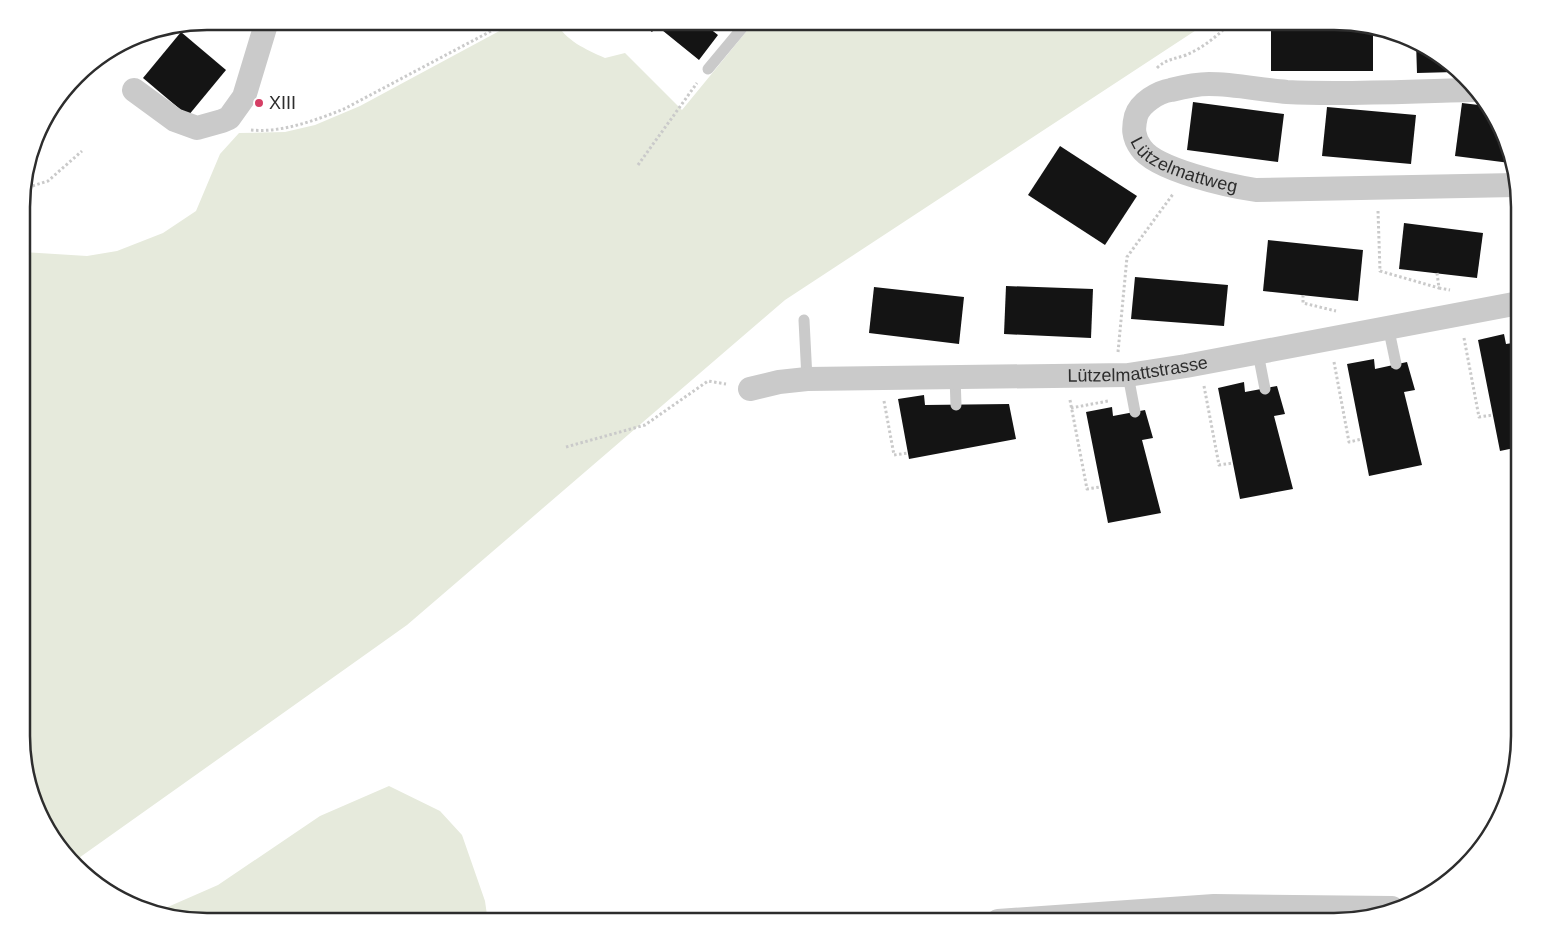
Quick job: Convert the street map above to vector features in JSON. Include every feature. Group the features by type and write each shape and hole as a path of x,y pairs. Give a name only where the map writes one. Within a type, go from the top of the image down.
{"street":[{"path":"134,90 175,120 197,128 229,118 244,97 264,30"},
{"name":"Lützelmattweg","path":"1467,90 1337,93 1287,92 1208,84 1168,90 1149,100 1138,110 1134,124 1134,135 1142,150 1162,163 1227,186 1256,190 1509,185"},
{"name":"Lützelmattstrasse","path":"750,389 779,382 807,379 880,376 1065,377 1122,368 1258,352 1388,326 1511,304"},
{"path":"1120,913 1214,906 1377,908"}],"lane":[{"path":"708,69 740,30"},
{"path":"804,320 807,379"},
{"path":"1388,326 1396,364"},
{"path":"1258,352 1265,388"},
{"path":"1122,368 1135,412"},
{"path":"955,377 956,405"}],"path":[{"path":"222,121 232,127 254,130 284,128 322,118 344,109 493,30"},
{"path":"1149,100 1150,82 1154,71 1160,66 1202,46 1221,30"},
{"path":"638,165 708,69"},
{"path":"32,186 48,181 82,151"},
{"path":"1122,368 1127,257 1188,173"},
{"path":"1378,211 1380,272 1439,288"},
{"path":"1303,295 1303,303 1319,309"},
{"path":"1464,337 1479,417 1493,415"},
{"path":"1334,360 1349,442 1362,439"},
{"path":"880,376 894,455 908,453"},
{"path":"1065,377 1087,489 1100,487"},
{"path":"566,447 645,425 708,381 750,389"},
{"path":"1204,385 1219,465 1233,463"}],"shaded area":[{"path":"501,30 561,30 583,48 605,58 625,53 682,110 748,30 1196,30 785,300 407,625 79,858 60,835 43,804 33,771 30,748 30,252 87,256 117,251 163,233 196,211 220,154 239,133 285,132 315,125 360,106"},
{"path":"389,786 440,811 462,835 485,901 487,913 195,913 165,908 218,885 320,816"}],"building":[{"path":"662,30 712,30 718,35 699,60"},
{"path":"1271,30 1346,30 1373,34 1373,71 1271,71"},
{"path":"181,32 226,70 188,116 143,78"},
{"path":"1416,50 1449,72 1417,73"},
{"path":"1193,102 1284,114 1278,162 1187,150"},
{"path":"1462,103 1479,105 1493,128 1505,162 1455,156"},
{"path":"1327,107 1416,115 1411,164 1322,156"},
{"path":"1060,146 1137,196 1105,245 1028,195"},
{"path":"1404,223 1483,233 1477,278 1399,269"},
{"path":"1268,240 1363,250 1358,301 1263,291"},
{"path":"1135,277 1228,285 1224,326 1131,319"},
{"path":"1006,286 1093,289 1091,338 1004,334"},
{"path":"874,287 964,297 959,344 869,333"},
{"path":"1504,334 1506,344 1511,343 1511,449 1500,451 1478,340"},
{"path":"1374,359 1375,369 1407,362 1415,390 1404,392 1422,465 1369,476 1347,364"},
{"path":"1244,382 1245,392 1277,386 1285,414 1274,416 1293,489 1240,499 1218,388"},
{"path":"924,395 925,405 1009,404 1016,439 909,459 898,399"},
{"path":"1112,407 1113,416 1145,410 1153,438 1142,440 1161,513 1108,523 1086,412"}],"place":[{"name":"XIII","path":"259,103"}]}
